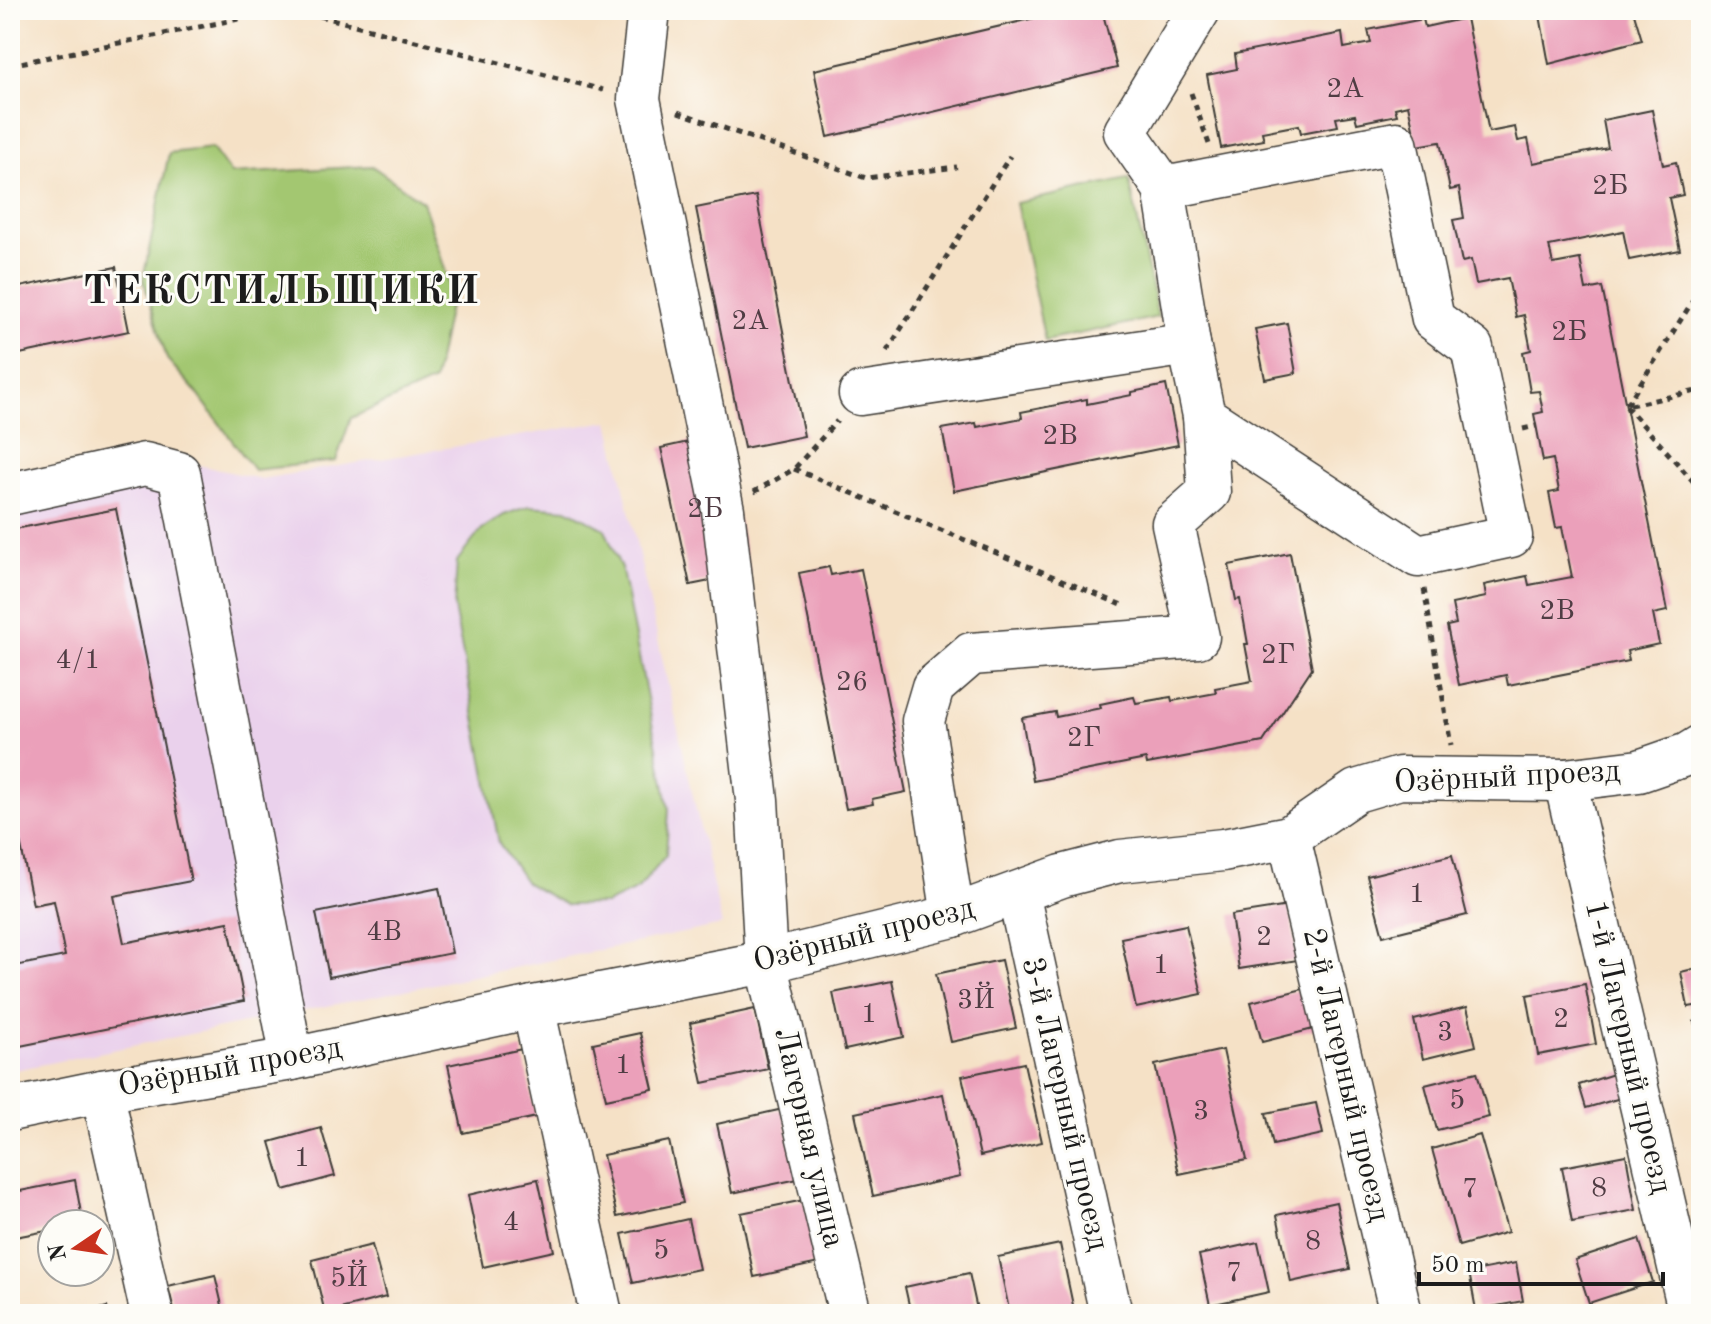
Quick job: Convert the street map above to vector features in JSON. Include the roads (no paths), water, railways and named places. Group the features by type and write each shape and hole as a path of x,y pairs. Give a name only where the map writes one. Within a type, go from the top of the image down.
{"street":[{"name":"Лагерная улица","path":"649,10 639,99 723,510 757,800 766,962 850,1314"},
{"path":"953,916 923,721 933,687 971,654 1198,637 1173,524 1209,492 1204,416 1164,188 1125,132 1199,10"},
{"path":"1164,188 1396,143 1433,319 1472,348 1511,536 1418,556 1204,416"},
{"path":"860,394 1189,344"},
{"path":"10,494 145,464 179,473 292,1059"},
{"name":"Озёрный проезд","path":"10,1110 292,1059 533,1007 766,962 953,916 1062,876 1120,861 1223,850 1289,837 1356,791 1400,778 1565,780 1639,771 1688,754 1701,746"},
{"name":"1-й Лагерный проезд","path":"1565,780 1690,1314"},
{"name":"2-й Лагерный проезд","path":"1289,837 1401,1314"},
{"name":"3-й Лагерный проезд","path":"1018,893 1111,1314"},
{"path":"533,1007 601,1314"},
{"path":"102,1091 152,1314"}],"district":[{"name":"ТЕКСТИЛЬЩИКИ","path":"282,293"}]}
